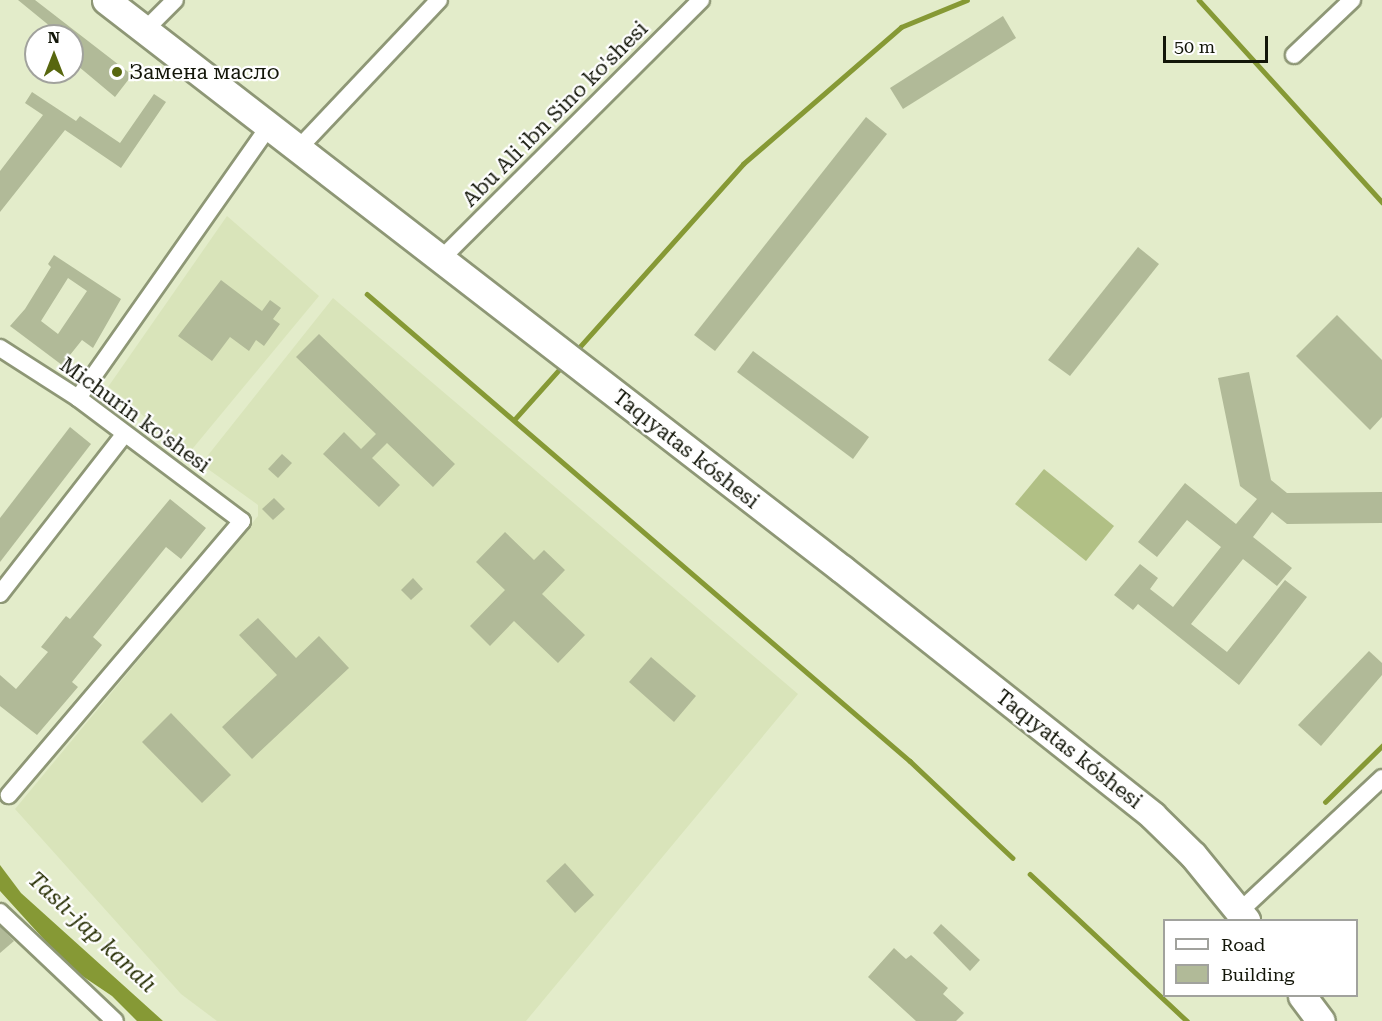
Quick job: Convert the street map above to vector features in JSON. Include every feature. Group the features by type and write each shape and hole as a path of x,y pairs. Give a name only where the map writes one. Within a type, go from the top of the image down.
{"main road":[{"name":"Taqıyatas kóshesi","path":"106,0 554,346 1152,815 1193,855 1242,916"},
{"path":"1303,997 1321,1021"}],"street":[{"path":"145,30 175,0"},
{"path":"298,149 439,0"},
{"path":"1294,55 1352,0"},
{"name":"Abu Ali ibn Sino ko'shesi","path":"441,259 695,2"},
{"path":"78,398 269,126"},
{"name":"Michurin ko'shesi","path":"0,348 78,398 124,435 242,521 9,795"},
{"path":"0,594 124,435"},
{"path":"1242,916 1379,787"},
{"path":"0,912 115,1021"}],"shaded area":[{"path":"227,216 319,296 189,453 108,387"},
{"path":"333,298 798,694 526,1021 217,1021 181,994 15,809 258,516 258,505 201,464"},
{"path":"1044,469 1114,526 1086,561 1015,504"},
{"path":"0,865 21,893 163,1021 137,1021 112,996 69,967 0,891"}],"building":[{"path":"18,0 35,0 66,24 47,24"},
{"path":"1003,16 1016,38 903,109 890,88"},
{"path":"84,38 132,75 115,97 84,71"},
{"path":"32,92 76,121 80,116 120,143 154,94 166,102 121,168 65,130 0,212 0,171 43,115 25,103"},
{"path":"866,117 887,134 715,351 694,335"},
{"path":"1138,247 1159,264 1070,376 1048,360"},
{"path":"54,255 121,299 93,348 82,340 62,365 10,326 25,309 51,267 48,264","holes":["68,278 87,291 58,334 41,321"]},
{"path":"221,280 262,311 270,300 281,308 273,319 280,324 264,346 256,340 249,351 230,337 212,361 178,336"},
{"path":"1337,315 1382,360 1382,417 1370,430 1296,356"},
{"path":"319,334 455,464 433,487 387,443 372,458 400,485 379,507 323,454 344,432 361,449 376,434 296,357"},
{"path":"753,351 869,437 853,459 737,372"},
{"path":"1249,372 1271,480 1287,493 1382,492 1382,523 1287,524 1272,512 1253,537 1292,568 1277,586 1243,559 1191,624 1227,652 1285,580 1307,597 1239,685 1138,604 1133,610 1114,595 1140,564 1158,578 1150,589 1173,607 1221,547 1187,520 1157,557 1138,542 1185,483 1236,524 1257,499 1240,486 1218,378"},
{"path":"70,427 91,444 0,562 0,518"},
{"path":"282,454 292,463 278,478 268,469"},
{"path":"274,498 285,509 273,520 262,509"},
{"path":"170,499 206,528 181,559 166,547 93,637 102,645 72,682 78,687 37,735 0,706 0,675 16,689 48,652 41,647 66,616 70,619"},
{"path":"505,532 534,560 544,550 565,570 542,594 585,635 558,663 514,621 490,646 470,626 505,590 476,562"},
{"path":"413,578 423,589 411,600 401,590"},
{"path":"258,618 296,658 319,636 349,668 252,759 222,727 277,675 239,635"},
{"path":"1369,651 1382,663 1382,675 1321,746 1298,725"},
{"path":"651,657 696,696 674,722 629,682"},
{"path":"171,713 231,775 202,803 142,742"},
{"path":"565,863 594,895 575,913 546,881"},
{"path":"941,924 980,960 970,971 933,933"},
{"path":"0,926 14,941 0,953"},
{"path":"894,948 906,959 911,955 948,988 943,994 964,1013 956,1021 916,1021 868,977"}],"waterway":[{"path":"576,351 743,164 901,27 967,0"},
{"path":"1199,0 1382,202"},
{"path":"367,294 910,761 1013,858"},
{"path":"514,420 564,364"},
{"path":"1325,802 1382,746"},
{"path":"1030,874 1187,1021"}],"place":[{"name":"Замена масло","path":"117,72"}],"water label":[{"name":"Taslı-jap kanalı","path":"92,932"}]}
